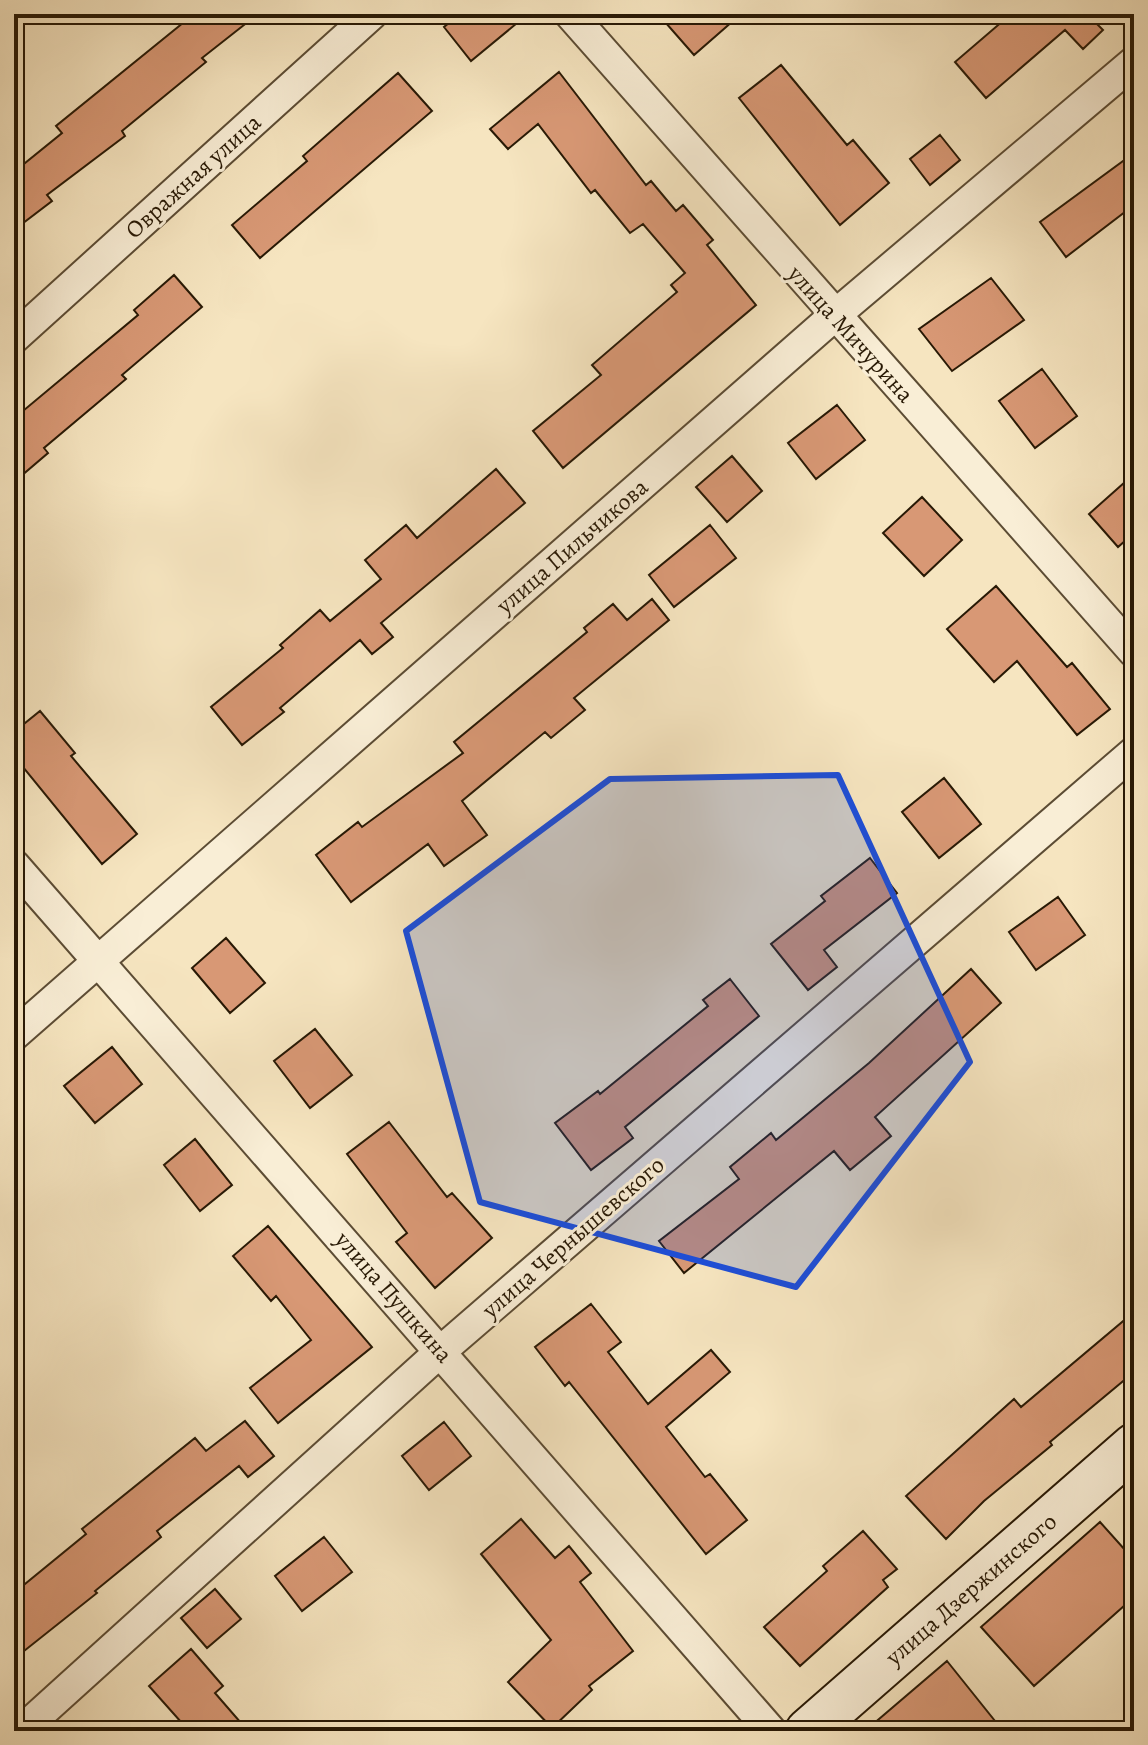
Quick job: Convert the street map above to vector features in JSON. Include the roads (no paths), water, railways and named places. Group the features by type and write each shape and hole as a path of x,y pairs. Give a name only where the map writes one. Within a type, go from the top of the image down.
{"main road":[{"name":"улица Дзержинского","path":"808,1731 1134,1446"}],"street":[{"name":"Овражная улица","path":"14,338 372,14"},
{"name":"улица Мичурина","path":"570,14 1134,652"},
{"name":"улица Пильчикова","path":"14,1035 834,316 1134,62"},
{"name":"улица Чернышевского","path":"21,1731 441,1351 1134,752"},
{"name":"улица Пушкина","path":"14,865 771,1731"}]}
